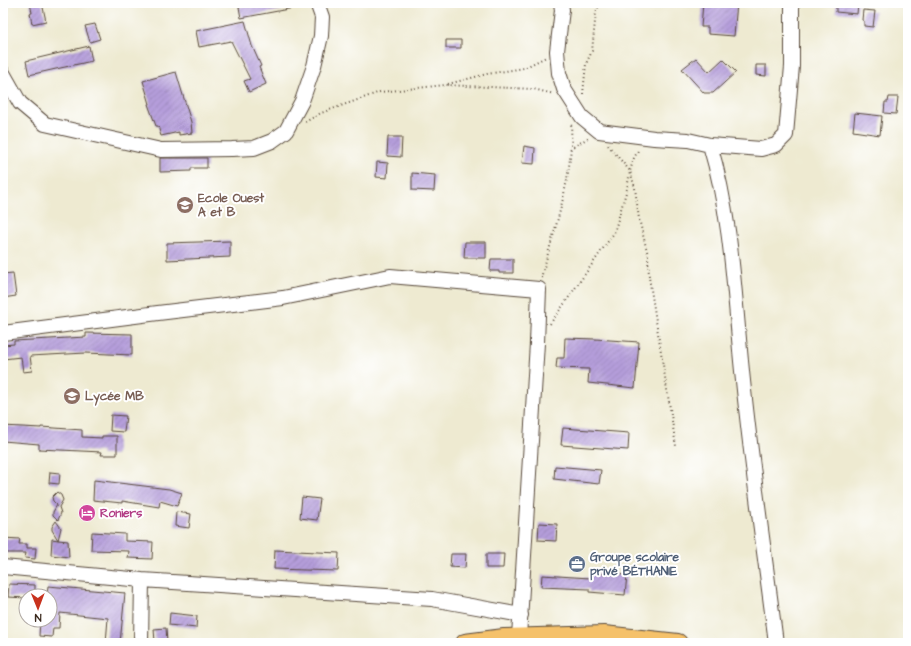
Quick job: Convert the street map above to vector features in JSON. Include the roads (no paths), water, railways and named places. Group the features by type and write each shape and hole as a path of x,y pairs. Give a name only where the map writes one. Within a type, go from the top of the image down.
{"main road":[{"path":"465,643 520,637 604,635 678,643"}],"street":[{"path":"3,73 20,103 45,124 161,150 254,148 272,141 286,132 302,101 314,66 321,36 322,17 317,3"},
{"path":"561,3 562,10 558,52 559,72 564,89 570,98 576,119 599,131 654,138 688,140 710,145 761,149 776,145 786,135 792,66 792,3"},
{"path":"710,145 717,169 730,243 742,369 776,643"},
{"path":"3,334 283,298 390,276 539,289 520,637"},
{"path":"3,567 142,580 432,599 521,615"},
{"path":"141,643 142,580"}],"place":[{"name":"Ecole Ouest A et B","path":"185,205"},
{"name":"Lycée MB","path":"72,396"},
{"name":"Roniers","path":"87,513"},
{"name":"Groupe scolaire privé BÉTHANIE","path":"577,564"}]}
